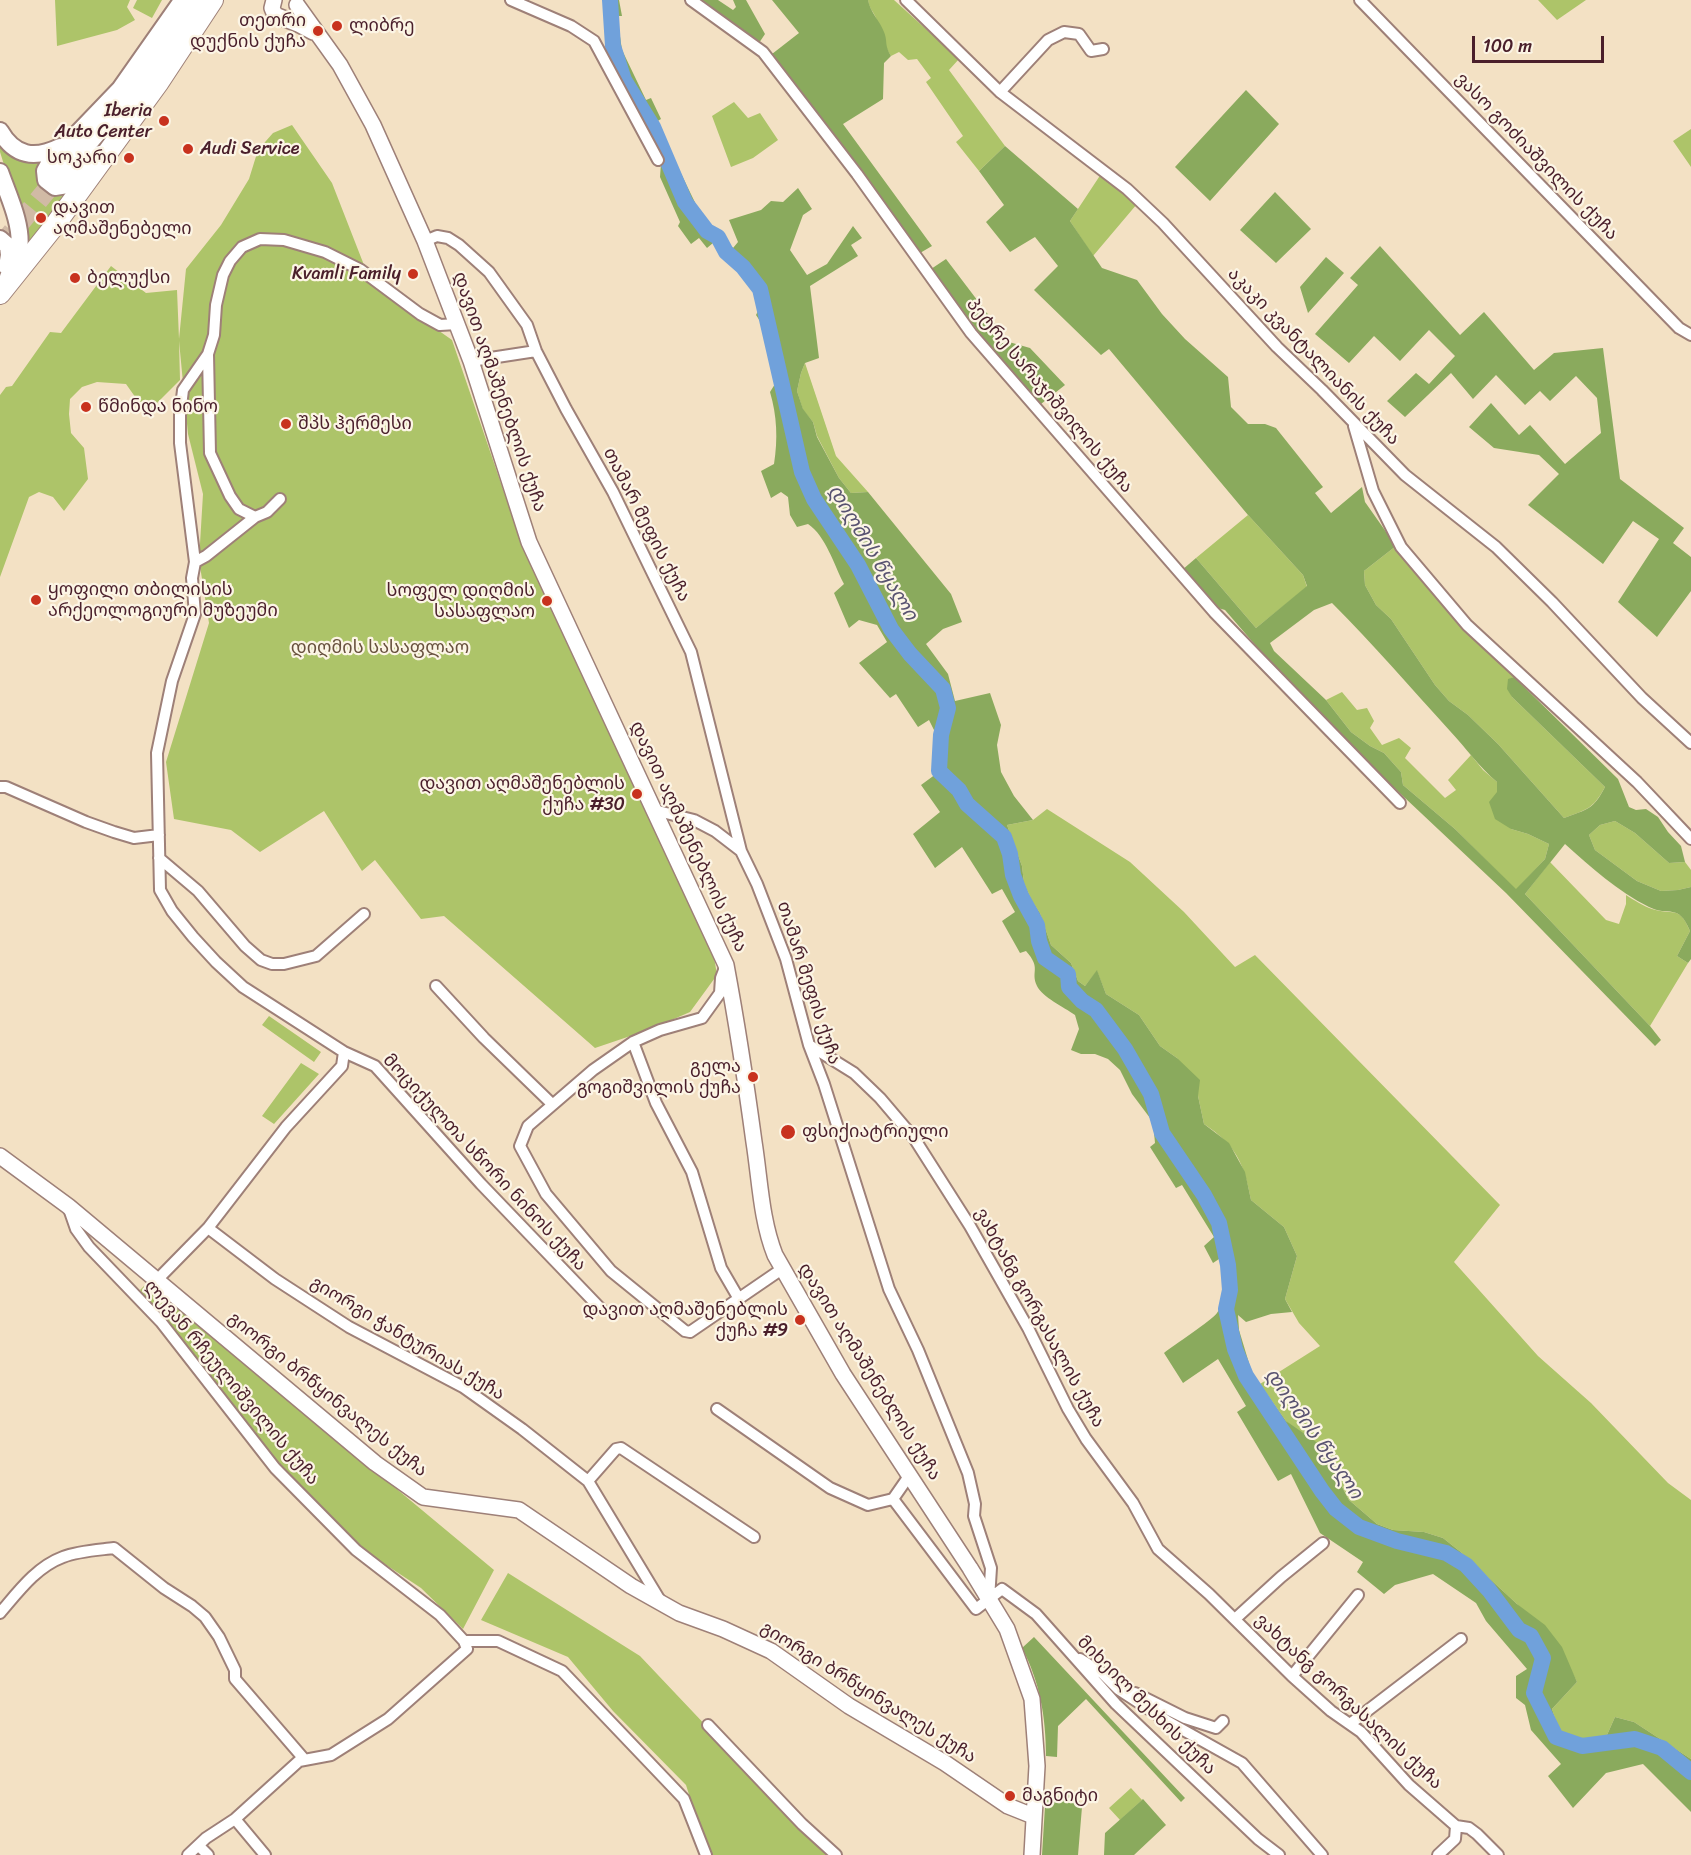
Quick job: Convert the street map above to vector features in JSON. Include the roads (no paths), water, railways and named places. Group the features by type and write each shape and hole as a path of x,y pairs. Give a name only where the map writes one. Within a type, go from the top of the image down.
{"highway":[{"path":"56,179 154,63 192,0"},
{"path":"2,291 51,229 159,82 213,0"}],"main road":[{"path":"115,141 67,185 55,187 46,180 45,171 66,144 120,89 183,0"},
{"path":"0,132 14,147 32,155 49,152 66,144"},
{"path":"0,172 16,221 20,246 2,291"},
{"path":"0,214 7,191"},
{"path":"0,239 5,242 9,250 2,291"}],"street":[{"path":"274,0 273,12 278,18 286,19 296,13 296,1"},
{"path":"511,0 572,26 594,40 658,160"},
{"name":"პეტრე სარაჯიშვილის ქუჩა","path":"691,0 763,52 857,174 971,333 1214,612 1400,803"},
{"name":"აკაკი კვანტალიანის ქუჩა","path":"906,0 1000,92 1127,189 1163,223 1277,347 1404,475 1496,547 1552,602 1642,698 1691,743"},
{"name":"ვასო გოძიაშვილის ქუჩა","path":"1360,0 1671,319 1691,335"},
{"name":"დავით აღმაშენებლის ქუჩა","path":"296,1 346,76 373,125 458,324 529,542 726,966 740,1038 769,1240 782,1269 843,1374 989,1599 1006,1629 1032,1699 1037,1766 1032,1855"},
{"name":"დავით აღმაშენებლის ქუჩა","path":"286,19 309,29 321,38"},
{"path":"1000,92 1048,40 1064,32 1079,34 1091,51 1103,49"},
{"name":"თამარ მეფის ქუჩა","path":"424,241 437,236 448,238 489,272 527,325 536,351 613,492 691,652 741,851 757,884 786,959 809,1045 824,1084 889,1289 918,1350 968,1473 975,1504 974,1516 991,1568 989,1599"},
{"name":"მოციქულთა სწორი ნინოს ქუჩა","path":"458,324 440,325 420,314 361,270 325,252 284,240 260,239 242,247 230,261 223,275 216,305 214,335 208,354 183,390 180,415 180,442 195,562 192,578 195,614 172,681 157,753 160,890 172,911 216,962 261,1000 344,1052 375,1066 444,1144 601,1310"},
{"path":"471,361 536,351"},
{"name":"მოციქულთა სწორი ნინოს ქუჩა","path":"208,354 210,453 239,510 255,517"},
{"path":"1353,422 1373,491 1401,547 1467,625 1637,782 1691,839"},
{"path":"195,562 206,556 255,517 267,512 280,499"},
{"path":"0,787 6,787 86,822 134,838 159,834"},
{"path":"654,810 694,820 715,831 741,851"},
{"path":"159,858 198,891 245,946 261,960 272,964 284,964 316,956 364,914"},
{"path":"726,966 721,978 720,993 702,1018 660,1030 633,1042 593,1070 528,1126 520,1146 546,1194 612,1271 688,1332 782,1269"},
{"path":"436,986 484,1038 552,1104"},
{"path":"633,1042 656,1103 692,1172 721,1268 739,1299"},
{"name":"ვახტანგ გორგასალის ქუჩა","path":"809,1045 854,1073 880,1098 914,1138 970,1227 1028,1328 1068,1409 1086,1439 1133,1503 1158,1549 1292,1676 1331,1711 1361,1732 1409,1785 1456,1826 1469,1828 1498,1855"},
{"path":"156,1281 208,1227 286,1127 342,1066 344,1052"},
{"name":"გიორგი ბრწყინვალეს ქუჩა","path":"0,1156 68,1206 375,1463 423,1497 519,1510 631,1586 663,1605 771,1651 849,1706 945,1763 1008,1806 1033,1816"},
{"name":"ლევან რჩეულიშვილის ქუჩა","path":"68,1206 76,1229 89,1247 161,1322 275,1468 356,1550 440,1615 464,1641"},
{"name":"გიორგი ჭანტურიას ქუჩა","path":"208,1227 275,1279 349,1326 463,1388 522,1429 588,1481 663,1605"},
{"path":"717,1409 830,1488 868,1505 893,1500 909,1476"},
{"path":"588,1481 614,1450 621,1448 754,1537"},
{"path":"893,1500 976,1609 989,1599"},
{"path":"1234,1619 1323,1543"},
{"path":"0,1613 27,1582 44,1567 63,1556 114,1548 205,1617 227,1653 235,1670 235,1679 304,1759"},
{"name":"მიხეილ მესხის ქუჩა","path":"989,1599 1002,1589 1036,1614 1067,1651 1125,1712 1258,1839 1280,1855"},
{"path":"1292,1676 1358,1595"},
{"path":"1350,1724 1461,1639"},
{"path":"188,1855 206,1838 234,1819 299,1761 331,1755 388,1719 467,1649 464,1641 498,1641 562,1671 684,1799 706,1855"},
{"path":"1067,1651 1131,1691 1185,1718 1216,1728 1223,1721"},
{"path":"1102,1672 1118,1689 1167,1721 1242,1763 1322,1855"},
{"path":"708,1725 802,1824 836,1855"},
{"path":"234,1819 265,1855"},
{"path":"1438,1855 1455,1839 1456,1826"},
{"path":"199,1846 207,1855"}],"waterway":[{"name":"დიღმის წყალი","path":"610,0 613,46 624,80 653,127 685,202 707,231 718,237 726,252 743,267 760,289 802,472 814,499 858,565 891,629 910,654 943,689 948,708 941,735 939,771 959,790 967,804 1004,837 1010,854 1013,875 1021,896 1037,925 1039,941 1045,958 1068,974 1069,987 1082,1001 1096,1010 1125,1049 1151,1094 1162,1133 1204,1195 1219,1223 1228,1265 1230,1290 1226,1309 1235,1349 1246,1376 1336,1509 1359,1527 1397,1541 1446,1553 1466,1565 1489,1590 1519,1630 1531,1636 1543,1658 1534,1693 1556,1737 1582,1746 1635,1739 1662,1748 1691,1772"}],"tunnel":[{"path":"0,247 56,179"}],"place":[{"name":"ლიბრე","path":"337,26"},
{"name":"თეთრი დუქნის ქუჩა","path":"318,31"},
{"name":"Iberia Auto Center","path":"164,121"},
{"name":"Audi Service","path":"188,149"},
{"name":"სოკარი","path":"129,158"},
{"name":"დავით აღმაშენებელი","path":"41,218"},
{"name":"Kvamli Family","path":"413,274"},
{"name":"ბელუქსი","path":"75,278"},
{"name":"წმინდა ნინო","path":"86,407"},
{"name":"შპს ჰერმესი","path":"286,424"},
{"name":"ყოფილი თბილისის არქეოლოგიური მუზეუმი","path":"36,600"},
{"name":"სოფელ დიღმის სასაფლაო","path":"547,601"},
{"name":"დავით აღმაშენებლის ქუჩა #30","path":"637,794"},
{"name":"გელა გოგიშვილის ქუჩა","path":"753,1077"},
{"name":"ფსიქიატრიული","path":"788,1132"},
{"name":"დავით აღმაშენებლის ქუჩა #9","path":"800,1320"},
{"name":"მაგნიტი","path":"1010,1796"}],"park label":[{"name":"დიღმის სასაფლაო","path":"380,648"}]}
